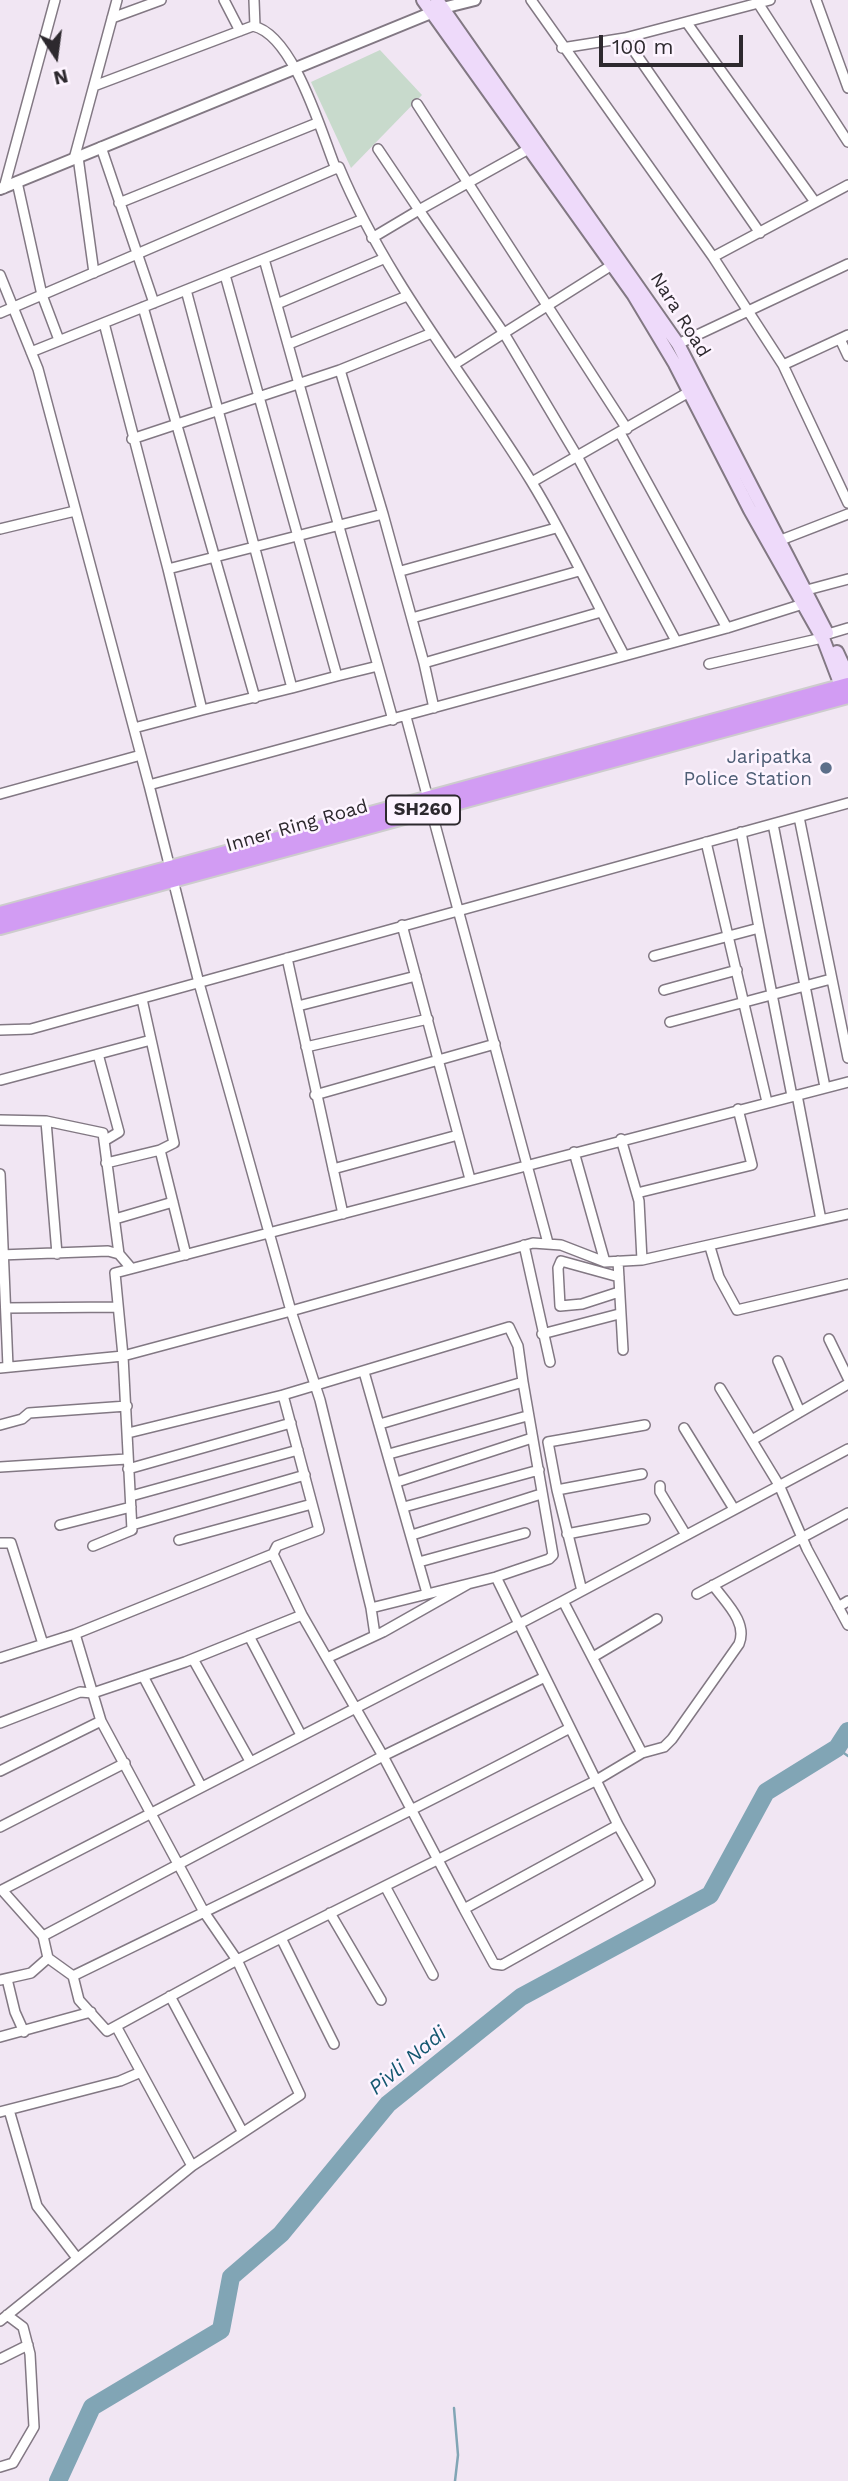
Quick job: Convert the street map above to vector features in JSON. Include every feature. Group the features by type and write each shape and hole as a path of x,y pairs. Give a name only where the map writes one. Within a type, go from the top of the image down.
{"highway":[{"name":"Inner Ring Road","path":"0,914 171,875 847,691"},
{"name":"Inner Ring Road","path":"0,927 133,889 171,875"}],"main road":[{"name":"Nara Road","path":"423,0 437,7 678,344 807,590 847,691"},
{"name":"Nara Road","path":"534,146 633,294 803,604 825,636"}],"street":[{"path":"2,188 55,0"},
{"path":"94,273 76,158 117,0"},
{"path":"112,18 158,0"},
{"path":"224,0 240,30"},
{"path":"254,0 255,26"},
{"path":"2,188 295,69 437,7 475,0"},
{"path":"531,0 562,48 750,312 783,365 848,503"},
{"path":"562,48 625,38 770,0"},
{"path":"816,0 848,88"},
{"path":"758,2 848,142"},
{"path":"687,23 815,202"},
{"path":"94,86 240,30 255,26 266,28 275,37 295,69 336,169"},
{"path":"625,38 760,233"},
{"path":"417,104 550,306 624,431 727,628"},
{"path":"119,203 317,123"},
{"path":"372,238 534,146"},
{"path":"101,147 154,303"},
{"path":"378,149 505,335 577,456 677,641"},
{"path":"0,313 339,167 361,219 383,259 532,482 624,655"},
{"path":"17,182 42,295 59,340"},
{"path":"713,257 848,186"},
{"path":"31,352 361,219"},
{"path":"277,304 383,259"},
{"path":"264,260 341,526 393,720"},
{"path":"678,344 848,264"},
{"path":"455,364 505,335 612,265"},
{"path":"0,275 31,352 134,728 199,983 290,1311 314,1386 371,1608 375,1635"},
{"path":"225,275 256,397 337,676"},
{"path":"186,290 292,688"},
{"path":"289,344 407,296"},
{"path":"143,307 255,698"},
{"path":"104,323 202,710"},
{"path":"132,439 340,370 432,333"},
{"path":"783,365 844,337 848,356"},
{"path":"340,370 401,571 434,708"},
{"path":"532,482 689,392"},
{"path":"0,529 75,512"},
{"path":"168,569 383,514"},
{"path":"781,540 848,514"},
{"path":"401,571 556,528"},
{"path":"412,618 579,571"},
{"path":"807,590 848,579"},
{"path":"149,785 727,628 803,604"},
{"path":"424,663 601,612"},
{"path":"709,664 848,628"},
{"path":"134,728 378,666"},
{"path":"405,717 460,909 526,1164 552,1244 561,1262 619,1277"},
{"path":"0,794 141,755"},
{"path":"0,1030 31,1029 848,803"},
{"path":"799,817 848,1058"},
{"path":"773,824 825,1087"},
{"path":"741,832 821,1220"},
{"path":"706,842 767,1102"},
{"path":"402,925 470,1179"},
{"path":"654,956 759,928"},
{"path":"287,958 343,1214"},
{"path":"664,990 737,970"},
{"path":"298,1006 416,976"},
{"path":"670,1022 831,979"},
{"path":"106,1163 160,1150 174,1143 142,999"},
{"path":"306,1047 428,1019"},
{"path":"1,1080 151,1040"},
{"path":"315,1095 495,1044"},
{"path":"99,1054 119,1132 104,1141"},
{"path":"93,1546 132,1530 127,1464 127,1406 116,1273 621,1139 848,1082"},
{"path":"637,1194 752,1165 738,1109"},
{"path":"0,1120 46,1121 103,1133 118,1254"},
{"path":"46,1121 58,1254"},
{"path":"332,1169 458,1135"},
{"path":"621,1139 637,1194 642,1260"},
{"path":"160,1150 187,1255"},
{"path":"574,1152 605,1262"},
{"path":"0,1174 6,1308 4,1367 123,1356 524,1245 552,1244 605,1262 642,1260 710,1247 848,1214"},
{"path":"115,1219 173,1202"},
{"path":"524,1245 550,1362"},
{"path":"710,1247 719,1278 737,1310 848,1284"},
{"path":"2,1255 108,1251 118,1254 131,1268"},
{"path":"618,1261 623,1350"},
{"path":"561,1262 558,1268 560,1306 582,1304 619,1292"},
{"path":"6,1308 118,1307"},
{"path":"542,1334 619,1314"},
{"path":"128,1433 283,1395 509,1327 518,1346 527,1416 553,1555 549,1559 495,1577 472,1580 371,1608"},
{"path":"830,1339 848,1378"},
{"path":"778,1361 800,1412"},
{"path":"364,1372 427,1593"},
{"path":"380,1424 523,1382"},
{"path":"752,1440 848,1384"},
{"path":"720,1388 779,1485 803,1539 848,1625"},
{"path":"0,1658 75,1634 272,1554 276,1546 319,1530 283,1395"},
{"path":"0,1424 22,1419 29,1413 127,1406"},
{"path":"389,1454 527,1416"},
{"path":"0,1467 19,1463 127,1464 291,1423"},
{"path":"582,1591 548,1442 645,1425"},
{"path":"684,1428 734,1509"},
{"path":"397,1482 532,1438"},
{"path":"713,1585 741,1625 743,1635 664,1747 642,1753 595,1781 237,1960 107,2031 79,2000 73,1976 48,1958 43,1936 1,1887 519,1624 848,1448"},
{"path":"131,1496 298,1450"},
{"path":"404,1507 539,1470"},
{"path":"557,1490 642,1474"},
{"path":"132,1525 305,1475"},
{"path":"660,1486 660,1492 686,1535"},
{"path":"412,1535 541,1494"},
{"path":"179,1540 312,1504"},
{"path":"60,1525 131,1507"},
{"path":"697,1594 848,1513"},
{"path":"567,1534 645,1518"},
{"path":"419,1562 525,1533"},
{"path":"0,1543 11,1543 43,1644"},
{"path":"272,1554 302,1615 383,1756 494,1964 502,1965 650,1882 595,1781 495,1577"},
{"path":"327,1658 458,1592 472,1580"},
{"path":"563,1601 642,1753"},
{"path":"838,1607 848,1601"},
{"path":"0,1723 80,1692 93,1693 194,1659 302,1615"},
{"path":"593,1657 657,1619"},
{"path":"0,2467 13,2463 34,2427 23,2328 4,2318 192,2166 300,2095 237,1960 204,1912 101,1721 75,1634"},
{"path":"249,1636 301,1735"},
{"path":"194,1659 250,1761"},
{"path":"143,1676 201,1786"},
{"path":"43,1936 383,1756 545,1677"},
{"path":"0,1772 101,1721"},
{"path":"73,1976 412,1811 569,1728"},
{"path":"0,1827 125,1763"},
{"path":"464,1909 618,1825"},
{"path":"385,1886 433,1975"},
{"path":"330,1913 381,2000"},
{"path":"281,1938 334,2044"},
{"path":"24,2032 4,1980 31,1973 48,1958"},
{"path":"170,1996 242,2131"},
{"path":"0,2037 91,2012"},
{"path":"116,2026 192,2166"},
{"path":"77,2258 37,2206 4,2111 120,2081 141,2072"},
{"path":"0,2359 27,2346"}],"green space":[{"path":"380,50 422,95 351,168 311,82"}],"waterway":[{"name":"Pivli Nadi","path":"58,2481 92,2407 221,2330 231,2277 281,2234 388,2104 521,1997 710,1895 766,1792 837,1748 848,1731"},
{"path":"837,1748 848,1756"},
{"path":"454,2408 458,2455 455,2481"}],"place":[{"name":"Jaripatka Police Station","path":"826,768"}]}
